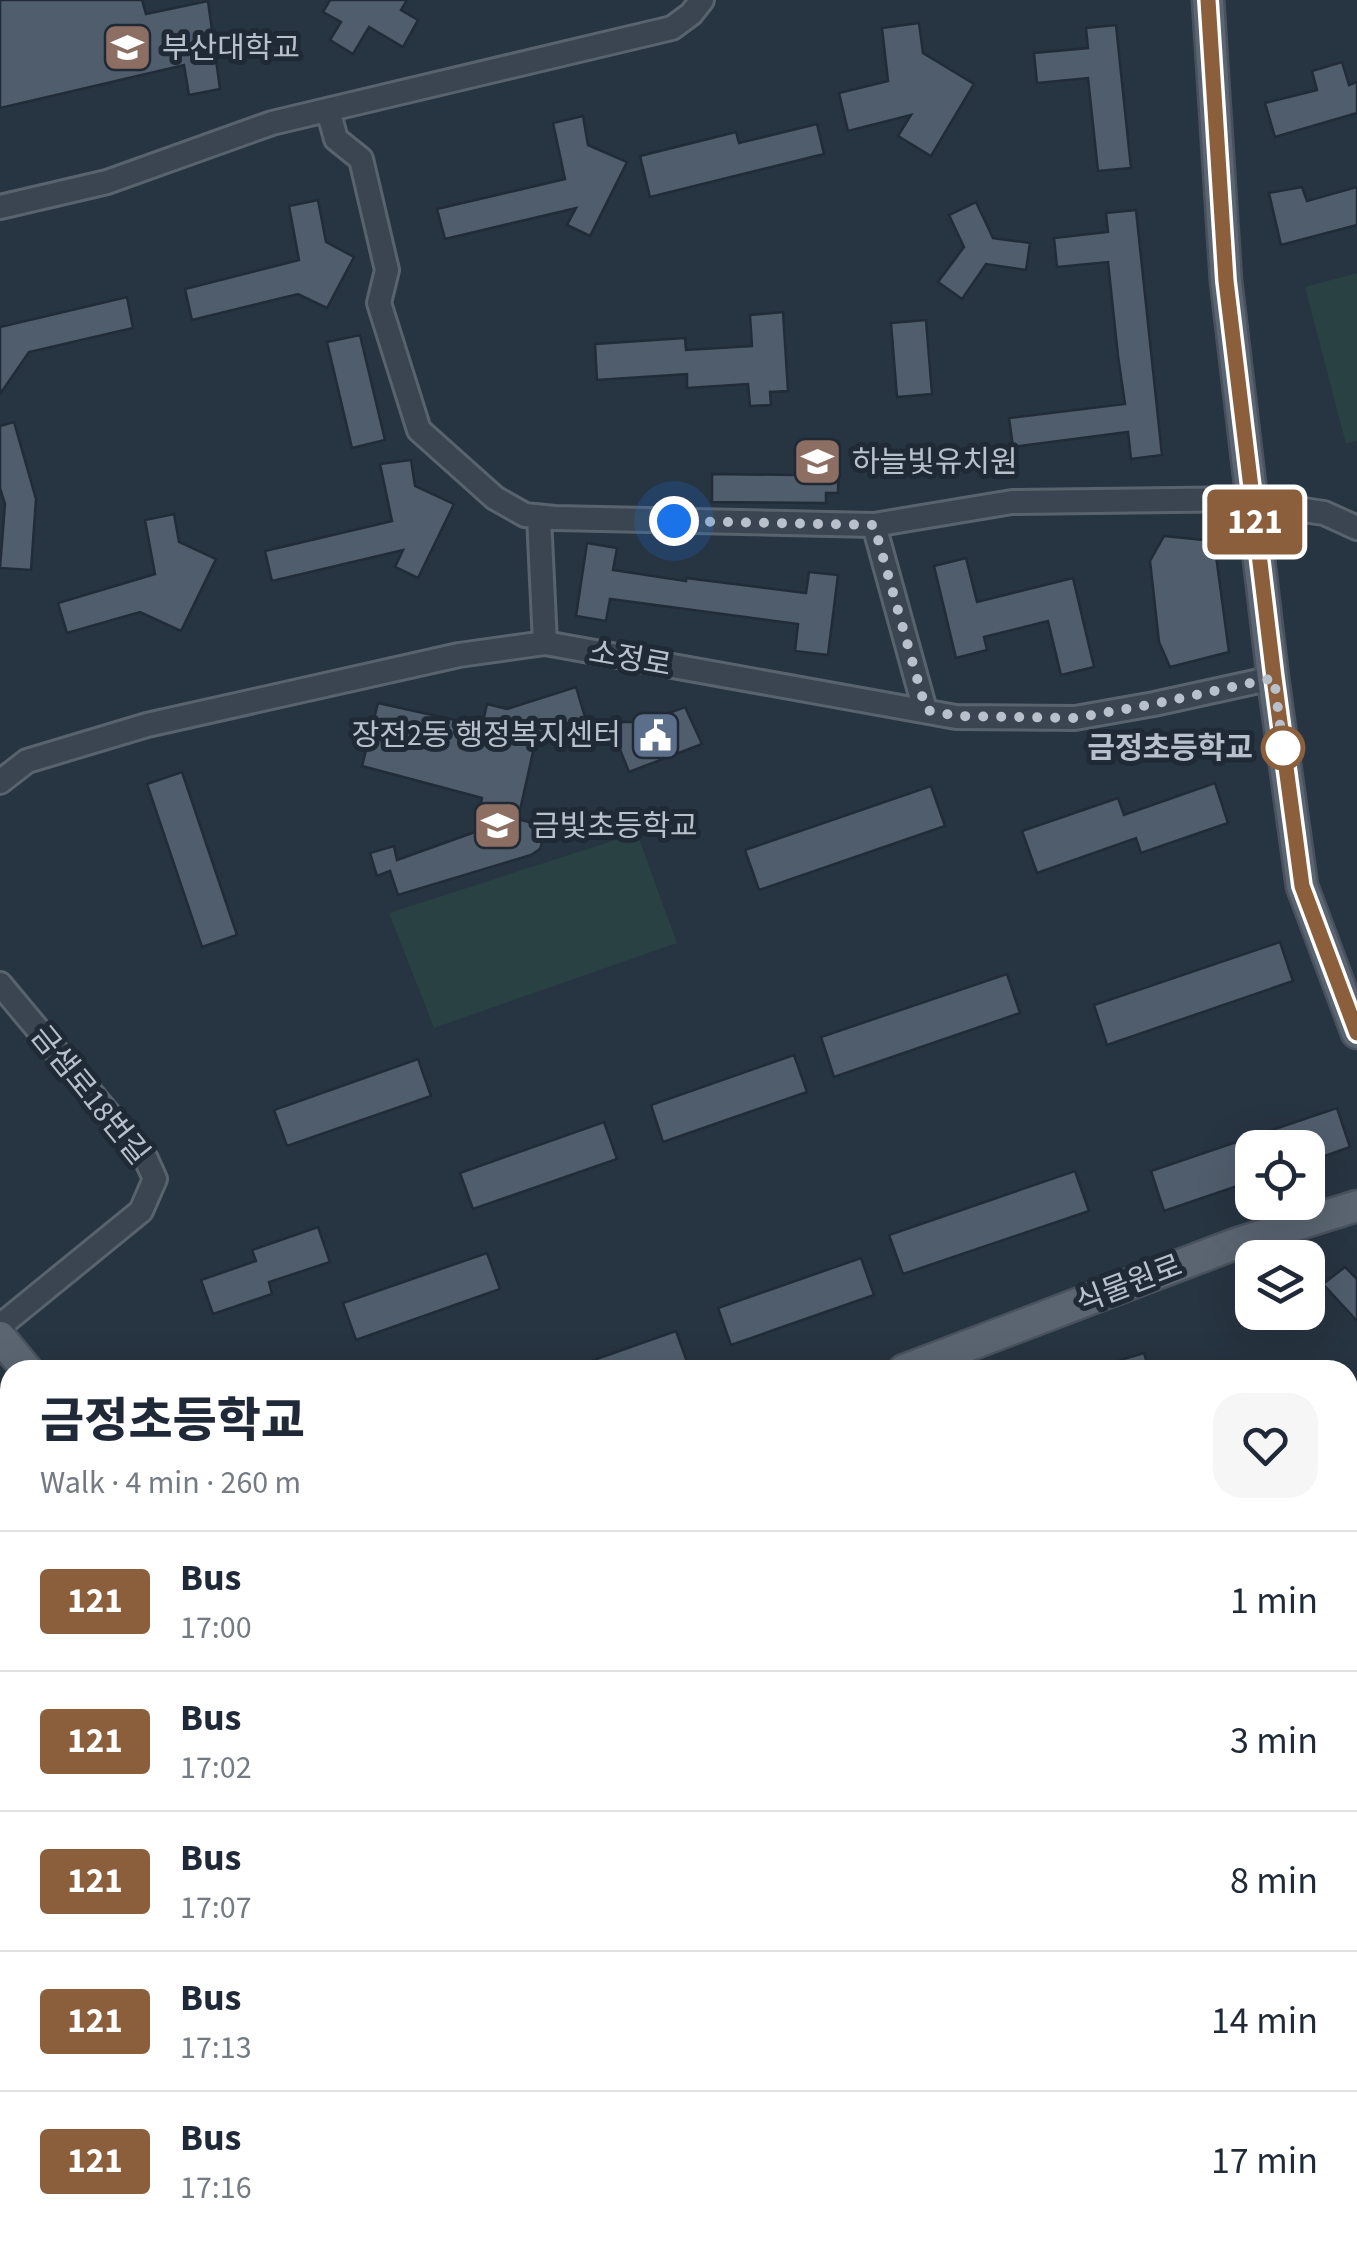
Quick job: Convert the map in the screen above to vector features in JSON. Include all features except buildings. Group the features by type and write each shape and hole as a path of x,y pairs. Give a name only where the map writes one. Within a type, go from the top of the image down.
{"main road":[{"path":"1208,0 1226,281 1302,886 1355,1024"},
{"name":"식물원로","path":"930,1360 1235,1244 1357,1206"},
{"path":"0,1337 20,1360"}],"street":[{"path":"0,207 108,182 272,123 672,28 702,0"},
{"path":"328,110 336,139 362,159 388,270 379,303 419,430 495,498 526,516 874,525 1012,502 1253,499 1350,519"},
{"path":"540,516 545,643"},
{"path":"874,525 926,710"},
{"name":"소정로","path":"0,782 27,761 147,725 459,654 545,643 956,716 1075,718 1274,678"},
{"name":"금샘로18번길","path":"0,984 146,1159 155,1179 141,1211 0,1326"}],"green space":[{"path":"1357,273 1357,441 1346,444 1305,287"},
{"path":"637,833 677,943 434,1028 389,913"}],"bus line":[{"name":"121","path":"1208,0 1226,281 1302,886 1357,1033"}],"place":[{"name":"부산대학교","path":"127,48"},
{"name":"하늘빛유치원","path":"817,462"},
{"name":"장전2동 행정복지센터","path":"656,735"},
{"name":"금정초등학교","path":"1283,748"},
{"name":"금빛초등학교","path":"497,826"}],"route":[{"path":"674,521 874,525 926,710 956,716 1075,718 1274,678 1283,748"}]}
